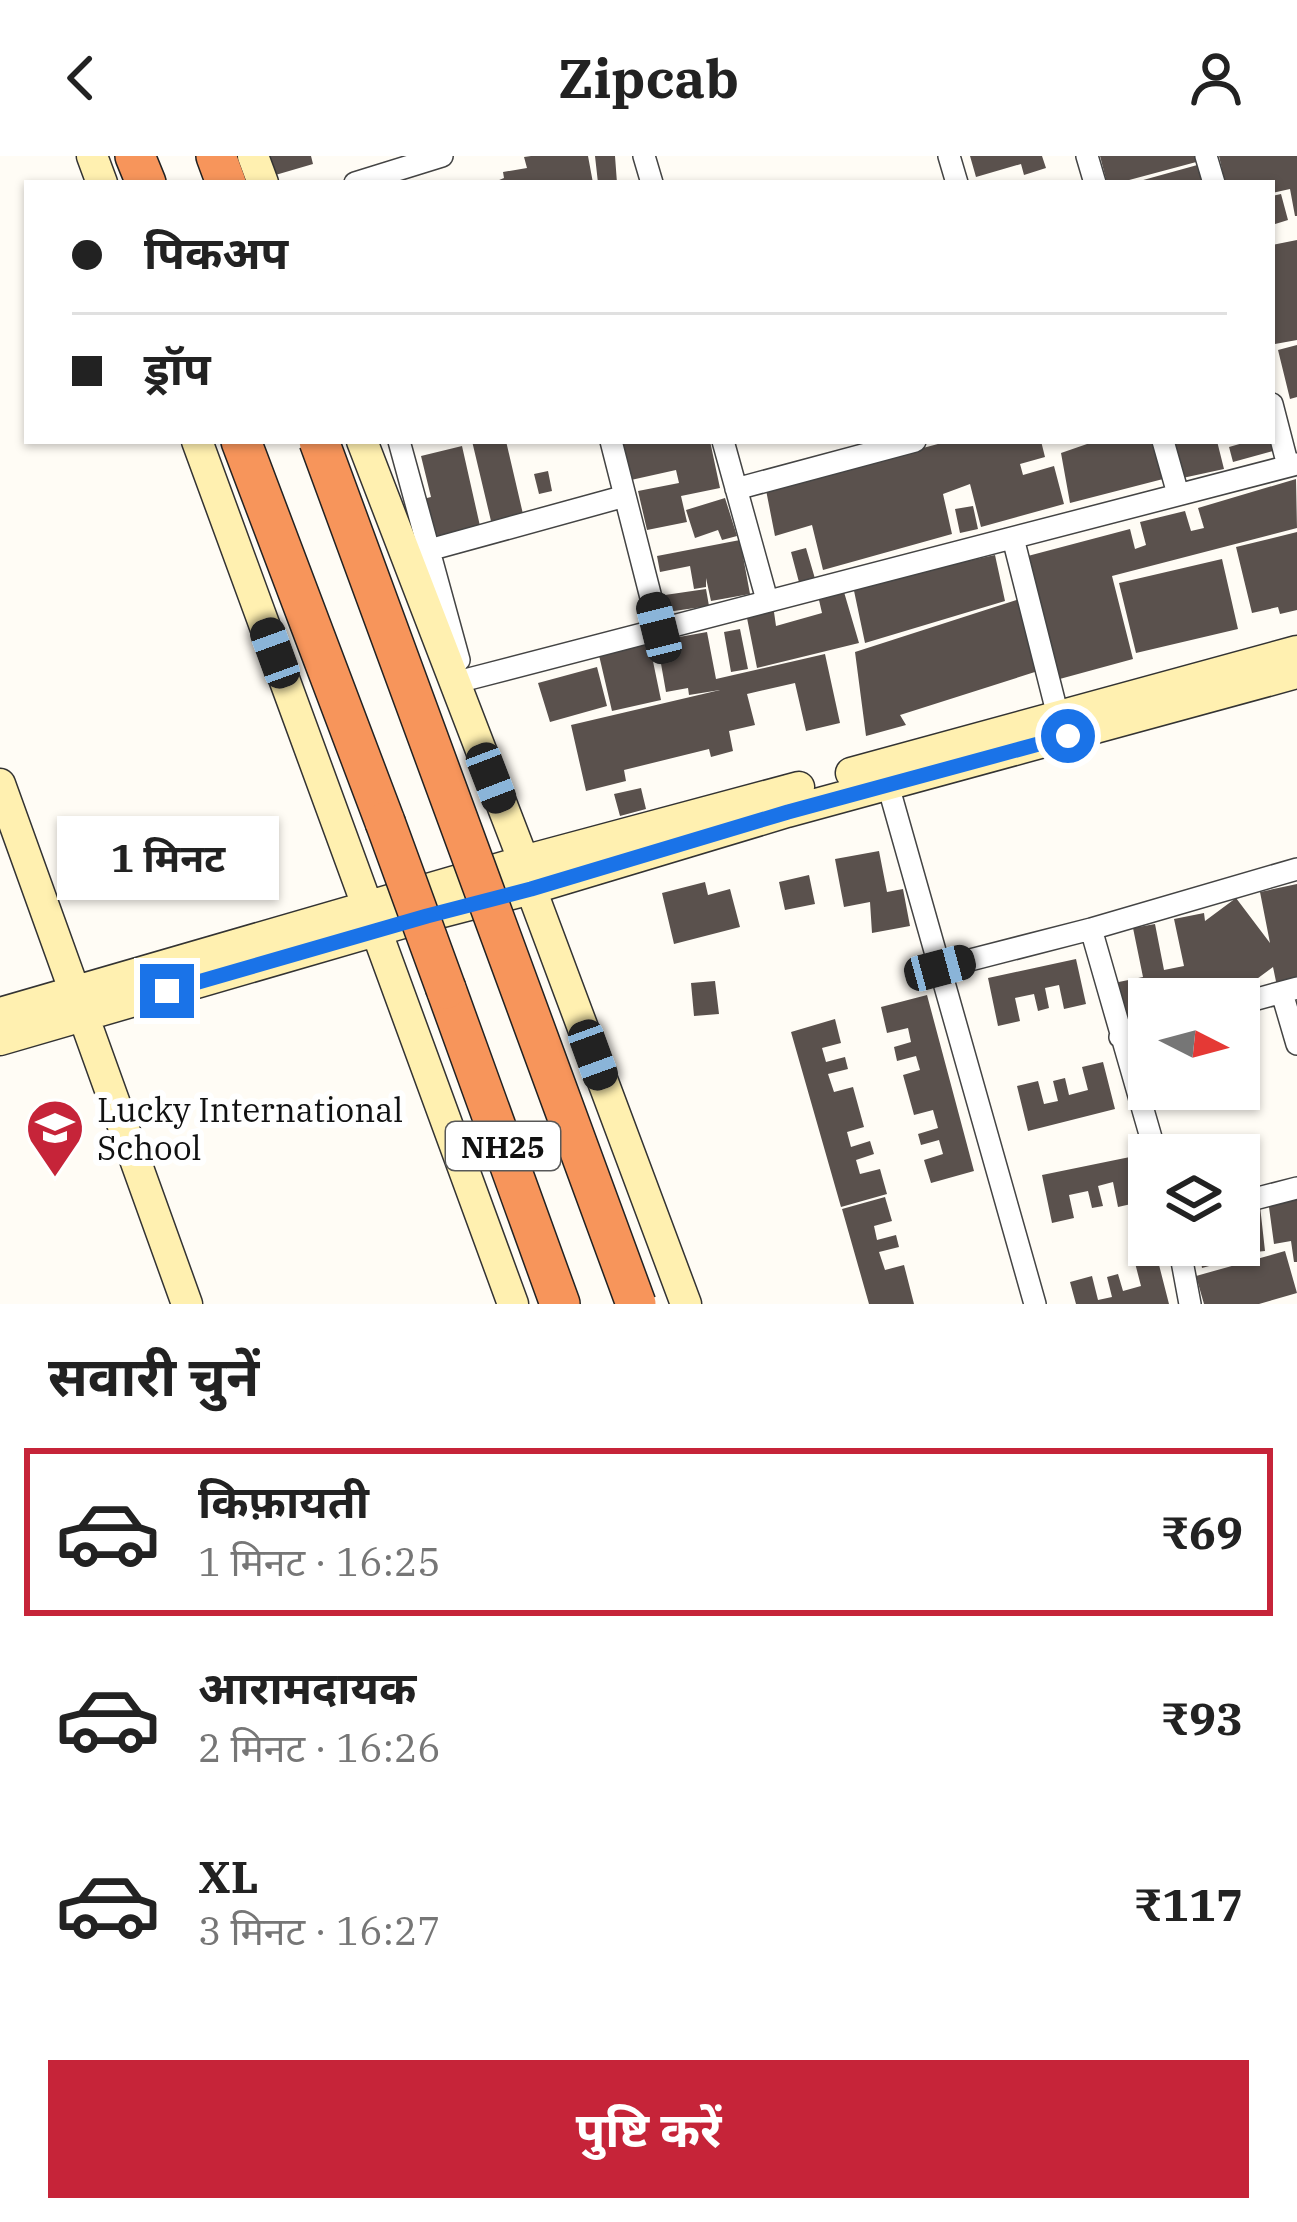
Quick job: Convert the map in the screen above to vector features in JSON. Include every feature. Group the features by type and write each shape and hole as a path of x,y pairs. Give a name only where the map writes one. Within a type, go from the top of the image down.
{"highway":[{"name":"NH25","path":"242,444 413,894 560,1304"},
{"path":"320,444 636,1304"}],"street":[{"path":"364,180 428,158"},
{"path":"465,680 1293,465 1275,413"},
{"path":"198,444 513,1304"},
{"path":"363,444 531,869"},
{"path":"405,444 465,680 686,1304"},
{"path":"612,444 659,628"},
{"path":"724,444 767,600"},
{"path":"736,489 901,444"},
{"path":"1164,444 1178,494"},
{"path":"429,550 625,496"},
{"path":"1013,538 1058,716"},
{"path":"0,1040 71,1006 1058,716 1297,651"},
{"path":"531,869 788,812 1297,673"},
{"path":"0,784 168,1304"},
{"path":"888,785 1035,1304"},
{"path":"0,834 187,1304"},
{"path":"940,968 1297,869"},
{"path":"1090,929 1150,1134"},
{"path":"1260,998 1289,990 1297,1044"},
{"path":"0,1013 71,1006"},
{"path":"1120,1037 1128,1035"},
{"path":"1260,1198 1297,1188"},
{"path":"1183,1266 1190,1304"}],"building":[{"path":"266,156 311,156 313,164 272,176"},
{"path":"588,156 592,180 499,180 503,172 527,168 524,157"},
{"path":"595,156 615,156 617,180 598,180"},
{"path":"970,156 1042,156 1046,168 1024,175 1021,164 976,177"},
{"path":"1100,156 1198,156 1200,161 1129,180 1106,180"},
{"path":"1219,156 1297,156 1297,216 1290,189 1275,192 1275,180 1224,180"},
{"path":"1201,164 1205,180 1143,180"},
{"path":"1281,194 1288,220 1275,224 1275,195"},
{"path":"1297,240 1297,340 1275,344 1275,244"},
{"path":"1297,345 1297,397 1290,399 1278,350"},
{"path":"473,444 507,444 523,514 491,521"},
{"path":"624,444 711,444 720,488 681,496 687,522 647,530 638,491 679,483 676,470 631,480"},
{"path":"938,444 1042,444 1045,457 1020,464 1023,475 1054,466 1064,504 981,527 970,484 943,494 952,534 823,570 812,525 775,536 766,490"},
{"path":"1087,444 1159,444 1167,478 1070,503 1061,453"},
{"path":"1170,444 1218,444 1224,469 1178,479"},
{"path":"1271,444 1273,451 1233,462 1229,447"},
{"path":"462,446 480,526 432,537 423,499 431,497 421,456"},
{"path":"548,471 552,491 539,494 534,474"},
{"path":"1296,479 1297,528 1112,576 1133,659 1056,680 1024,557 1130,529 1135,549 1146,545 1140,522 1185,511 1191,531 1204,528 1198,508"},
{"path":"725,498 737,536 722,540 718,530 695,538 686,510"},
{"path":"973,506 978,529 960,533 955,509"},
{"path":"1297,532 1297,610 1280,614 1278,607 1252,613 1236,547"},
{"path":"740,540 750,594 711,601 706,578 706,587 694,589 690,566 660,572 657,556"},
{"path":"806,548 816,582 800,586 791,552"},
{"path":"995,555 1005,601 865,643 853,586"},
{"path":"1222,559 1238,629 1136,653 1119,583"},
{"path":"706,589 709,606 667,612 665,595"},
{"path":"844,592 859,643 757,668 746,613 773,605 776,626 822,613 819,600"},
{"path":"1023,598 1038,671 900,715 906,725 866,736 855,652"},
{"path":"740,629 748,669 731,672 724,632"},
{"path":"707,632 716,679 825,654 840,723 806,731 795,683 747,694 755,725 729,731 733,751 711,757 709,749 624,770 626,781 586,791 571,725 720,690 689,695 688,688 666,692 657,641"},
{"path":"649,642 661,700 612,711 598,651"},
{"path":"597,667 607,706 550,722 538,683"},
{"path":"641,788 646,809 620,816 614,794"},
{"path":"879,851 887,892 903,889 910,926 872,933 870,902 844,907 835,859"},
{"path":"809,875 815,904 785,910 779,882"},
{"path":"705,882 708,895 730,889 740,927 674,944 662,893"},
{"path":"1297,884 1297,976 1278,991 1273,967 1258,978 1138,978 1143,977 1133,928 1155,924 1164,970 1184,966 1174,919 1204,913 1205,921 1236,898 1270,943 1260,892"},
{"path":"1076,959 1086,1004 1064,1009 1059,985 1045,988 1049,1008 1038,1011 1034,994 1015,998 1020,1021 998,1026 988,978"},
{"path":"1128,980 1128,1017 1124,1018 1109,984"},
{"path":"715,981 719,1014 694,1016 691,983"},
{"path":"927,995 974,1171 931,1183 924,1160 943,1154 939,1140 921,1145 918,1134 938,1128 933,1110 914,1115 903,1075 920,1070 916,1056 897,1061 894,1047 911,1042 908,1028 887,1033 881,1007"},
{"path":"835,1019 841,1043 822,1048 826,1062 845,1057 848,1069 828,1074 834,1092 853,1087 864,1127 847,1132 851,1147 870,1141 874,1154 856,1160 860,1174 880,1169 887,1194 841,1207 791,1032"},
{"path":"1103,1062 1115,1109 1028,1131 1017,1086 1038,1081 1044,1104 1058,1101 1053,1081 1065,1078 1069,1095 1088,1090 1082,1067"},
{"path":"1128,1157 1128,1205 1118,1207 1113,1182 1098,1186 1103,1206 1092,1208 1088,1191 1069,1195 1074,1218 1052,1223 1042,1175"},
{"path":"1297,1196 1294,1262 1291,1241 1274,1244 1268,1200"},
{"path":"885,1197 892,1221 874,1226 877,1240 896,1235 899,1247 879,1252 885,1270 904,1265 914,1304 869,1304 842,1209"},
{"path":"1260,1206 1265,1251 1260,1252"},
{"path":"1285,1251 1297,1293 1259,1304 1204,1304 1196,1276 1232,1266 1260,1266 1260,1258"},
{"path":"1136,1266 1159,1266 1169,1304 1076,1304 1070,1282 1092,1276 1098,1300 1112,1297 1107,1277 1118,1274 1123,1291 1141,1286"}],"place":[{"name":"Lucky International School","path":"55,1179"}],"route":[{"path":"167,991 1068,736"}]}
